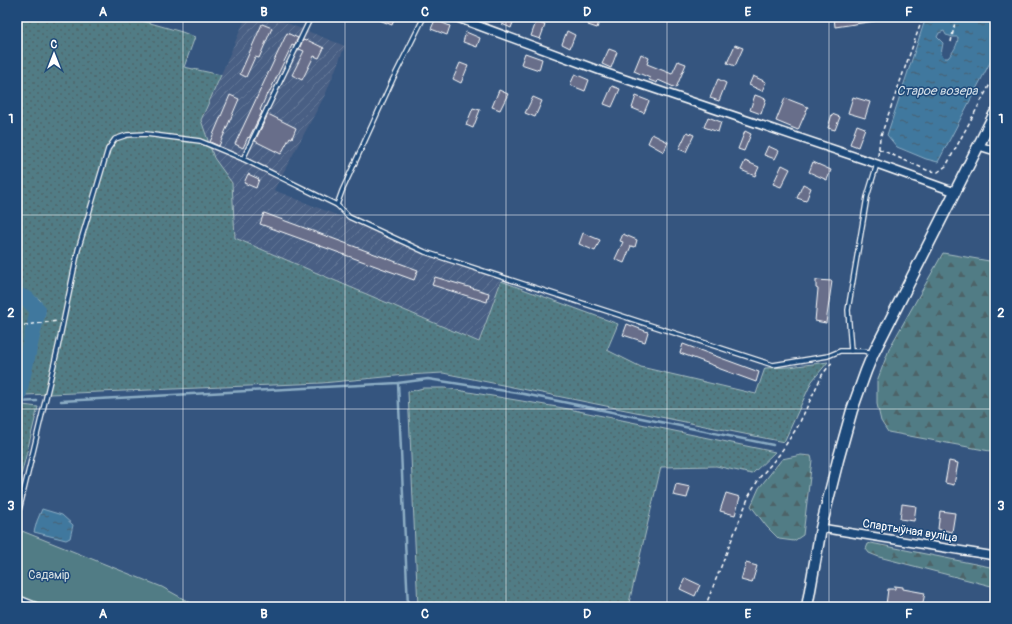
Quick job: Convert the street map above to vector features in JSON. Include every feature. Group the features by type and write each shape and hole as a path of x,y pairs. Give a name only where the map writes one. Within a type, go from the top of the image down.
{"main road":[{"path":"807,607 821,528 852,410 874,354 995,113"}],"street":[{"path":"455,17 601,71 877,164 955,192"},
{"path":"979,146 995,151"},
{"name":"Спартыўная вуліца","path":"821,528 995,556"}],"lane":[{"path":"243,159 311,17"},
{"path":"338,205 342,191 393,79 424,17"},
{"path":"17,519 64,320 78,250 108,149 115,139 127,135 146,134 200,141 243,159 338,205 350,217 425,252 773,365 828,356 840,351 864,351 874,354"},
{"path":"851,351 848,310 866,197 877,164"},
{"path":"17,597 42,607"}],"path":[{"path":"923,17 880,138 879,149 929,171 938,172 946,166 995,75"},
{"path":"952,42 956,17"},
{"path":"17,326 64,320"},
{"path":"705,607 749,496 760,476 779,455 798,426 822,375 840,351"}],"shaded area":[{"path":"246,17 272,17 345,46 326,93 274,190 501,281 479,342 235,238 232,183 214,158 201,120"}],"green space":[{"path":"17,17 129,17 195,37 184,67 221,75 201,120 214,158 232,183 235,238 479,342 501,281 618,324 607,350 641,367 756,394 765,368 789,367 828,362 812,381 784,442 443,373 322,383 25,395 45,312 40,300 28,292 17,288"},
{"path":"943,253 995,262 995,452 888,432 881,421 877,404 877,381 890,347"},
{"path":"17,301 27,306 32,317 17,381"},
{"path":"423,388 445,388 569,409 775,452 752,474 716,466 661,467 628,607 418,607 408,392"},
{"path":"23,405 38,407 17,492 17,431"},
{"path":"801,455 811,456 812,460 803,535 794,541 779,539 767,527 751,506 759,488 782,459"},
{"name":"Садамір","path":"22,531 162,587 198,607 17,607 17,549"},
{"path":"871,543 995,568 995,587 879,557 869,553 866,549 868,544"}],"water":[{"name":"Старое возера","path":"926,17 995,17 995,53 938,162 926,159 897,147 887,135","holes":["944,31 946,35 958,37 956,46 948,58 945,58 941,54 943,43 937,37 939,33"]},
{"path":"42,509 62,515 73,525 70,538 66,540 34,532"}],"building":[{"path":"372,17 395,17 392,25"},
{"path":"504,17 515,17 511,28 502,24"},
{"path":"591,17 601,17 597,28 588,25"},
{"path":"834,17 875,17 875,21 835,27"},
{"path":"435,20 450,26 447,35 431,29"},
{"path":"536,22 545,25 540,39 531,36"},
{"path":"262,24 272,28 259,58 255,57 246,77 240,74"},
{"path":"567,31 575,35 570,48 562,44"},
{"path":"466,32 480,38 477,47 463,42"},
{"path":"287,33 298,38 294,46 292,45 268,95 267,94 260,110 262,112 243,148 235,144"},
{"path":"303,40 307,40 324,48 319,58 314,56 302,80 292,75 304,51 299,49"},
{"path":"735,45 743,48 735,66 727,63"},
{"path":"609,49 617,52 611,68 602,64"},
{"path":"525,53 542,59 539,70 521,64"},
{"path":"641,54 649,58 647,64 672,74 678,61 686,64 676,88 658,80 657,83 649,80 650,78 634,71"},
{"path":"460,63 468,66 461,83 453,79"},
{"path":"575,74 589,80 585,91 570,85"},
{"path":"753,76 766,82 762,91 749,85"},
{"path":"718,79 726,83 719,101 710,98"},
{"path":"612,86 620,89 612,107 604,104"},
{"path":"499,90 508,94 500,110 492,107"},
{"path":"230,95 239,99 219,146 210,142"},
{"path":"755,95 766,99 761,114 750,110"},
{"path":"636,96 649,101 644,113 632,108"},
{"path":"533,97 542,101 535,117 525,113"},
{"path":"853,97 870,102 865,118 848,113"},
{"path":"785,98 808,107 798,130 776,121"},
{"path":"473,108 480,110 473,128 466,125"},
{"path":"268,114 296,128 292,138 290,137 281,154 255,141"},
{"path":"832,114 840,117 835,130 828,128"},
{"path":"708,117 721,122 718,132 704,127"},
{"path":"857,125 865,128 858,147 850,144"},
{"path":"745,131 751,134 744,151 738,149"},
{"path":"687,132 694,135 686,152 679,149"},
{"path":"652,134 668,142 664,152 648,143"},
{"path":"768,146 779,151 775,159 764,155"},
{"path":"745,161 759,167 755,176 741,170"},
{"path":"813,162 831,170 827,180 809,172"},
{"path":"782,165 790,169 781,187 773,184"},
{"path":"248,174 259,179 256,188 244,183"},
{"path":"803,184 811,188 806,201 797,198"},
{"path":"264,213 418,270 414,280 260,224"},
{"path":"583,233 600,240 595,251 579,244"},
{"path":"623,234 637,240 635,247 631,246 624,263 615,259 623,242 620,241"},
{"path":"435,277 489,293 487,302 432,285"},
{"path":"816,280 832,281 826,323 815,321 818,289 816,288"},
{"path":"627,324 648,332 645,342 623,335"},
{"path":"683,344 759,372 756,382 680,353"},
{"path":"949,461 958,463 954,485 945,483"},
{"path":"676,484 690,487 687,498 673,495"},
{"path":"726,493 740,497 735,515 720,511"},
{"path":"902,504 916,506 914,521 900,519"},
{"path":"940,511 955,513 952,532 938,529"},
{"path":"746,563 757,566 752,583 741,580"},
{"path":"685,578 700,585 695,596 680,589"},
{"path":"895,586 925,593 922,607 886,605 888,589 895,589"}],"waterway":[{"path":"17,295 27,299 38,310 17,401"},
{"path":"61,401 398,383 428,379 524,394 773,445"},
{"path":"398,383 408,607"},
{"path":"17,402 37,401"}]}
